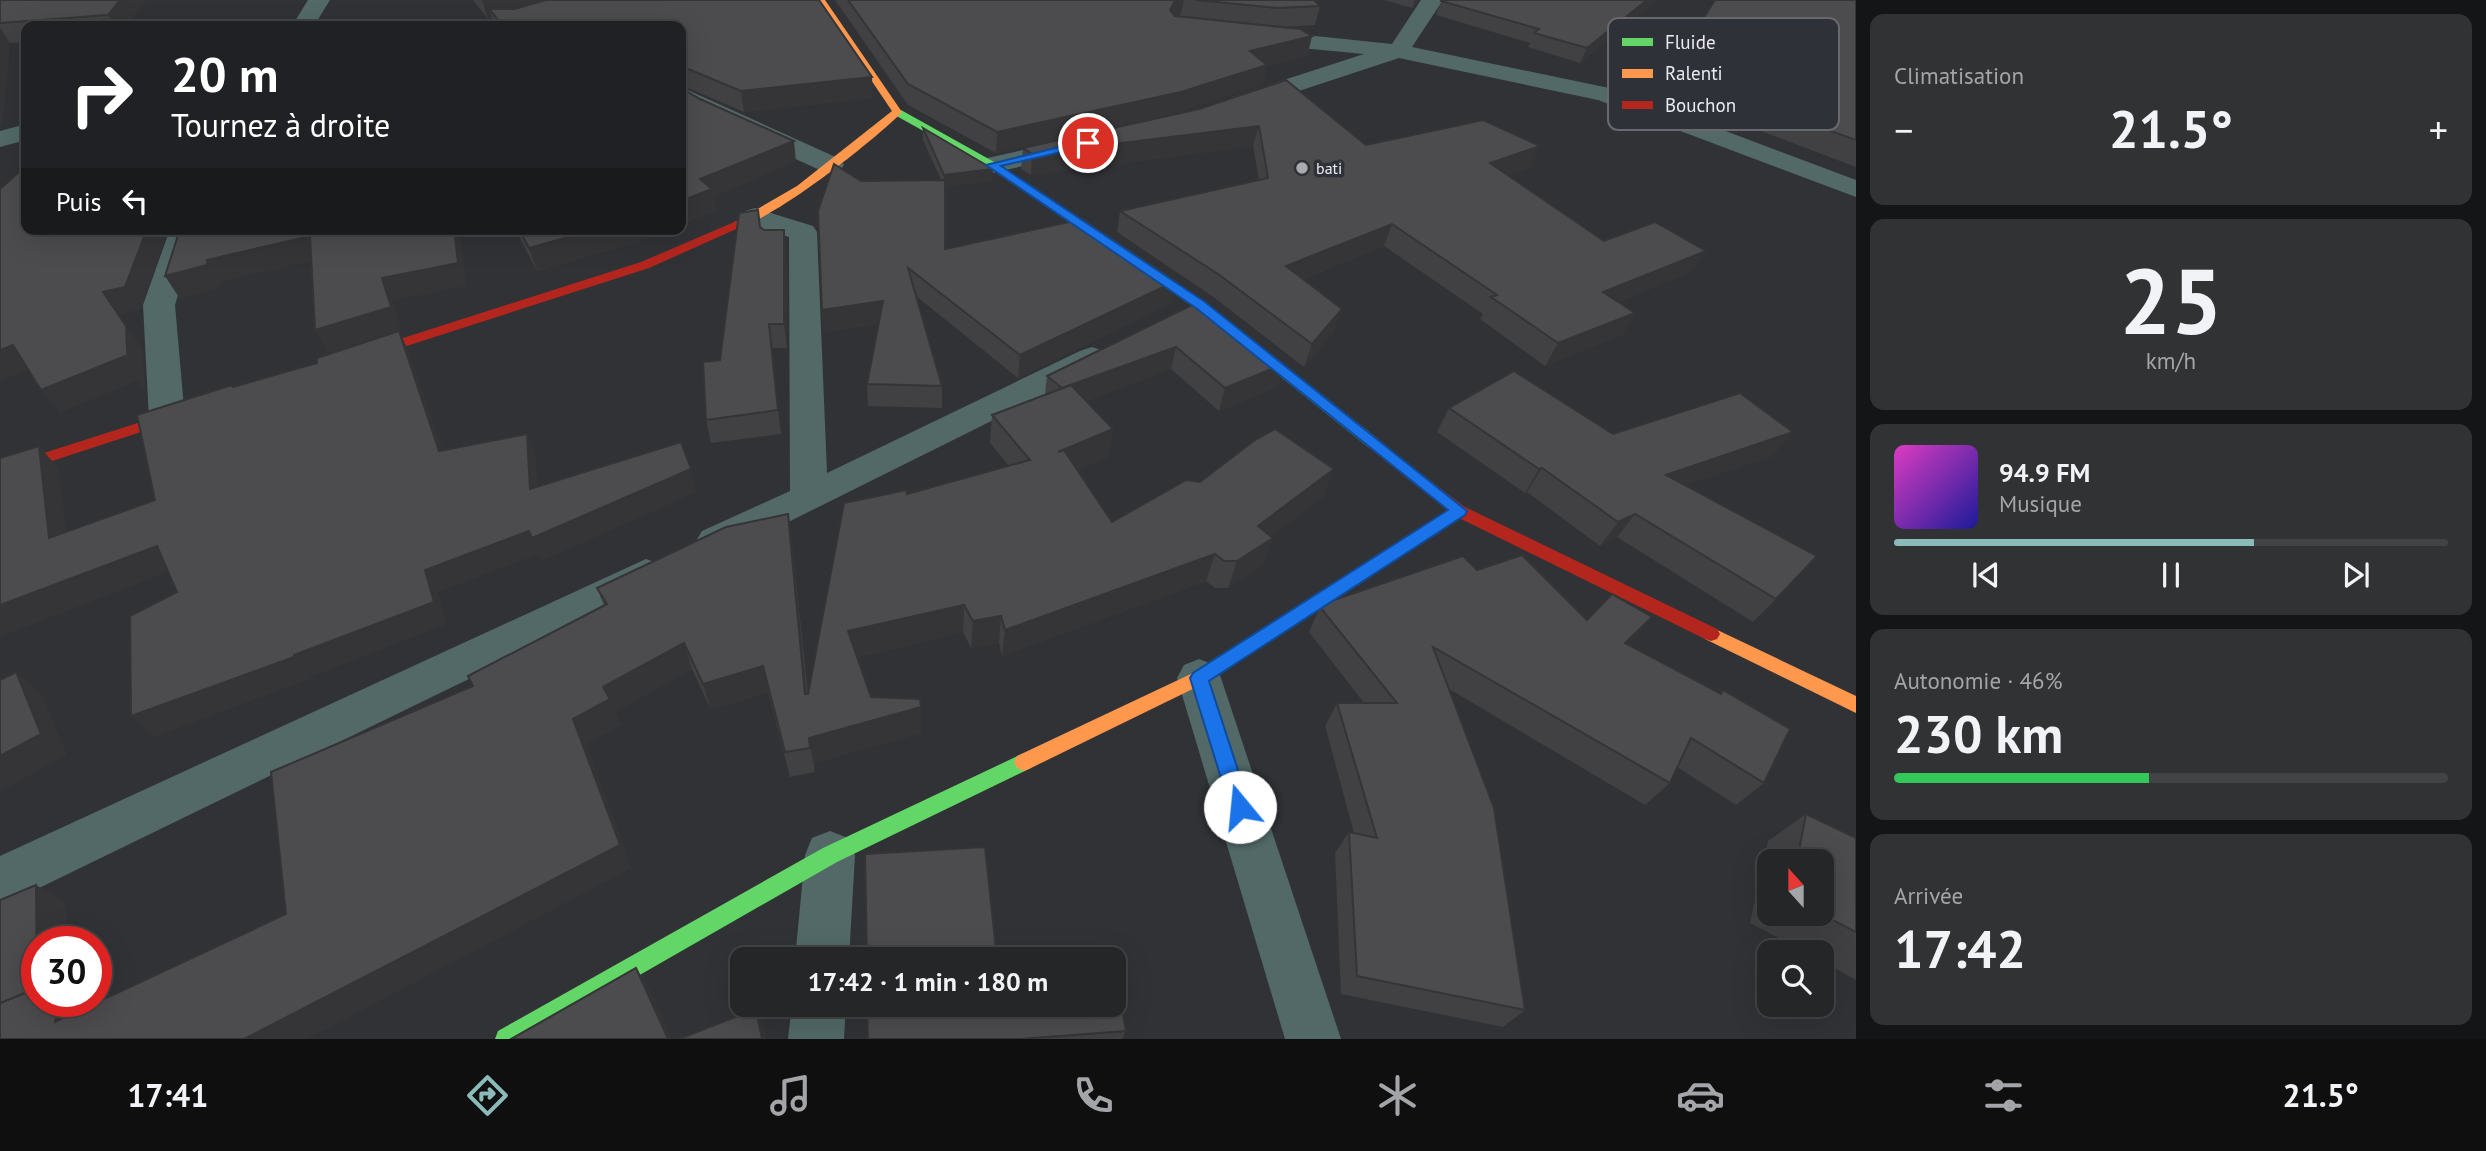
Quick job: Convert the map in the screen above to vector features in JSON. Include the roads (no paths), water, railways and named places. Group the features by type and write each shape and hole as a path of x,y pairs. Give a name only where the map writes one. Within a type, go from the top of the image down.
{"street":[{"path":"306,21 319,0"},
{"path":"821,0 897,112 992,165 1200,305 1459,511 1856,705"},
{"path":"1224,108 1398,51 1432,0"},
{"path":"1231,34 1398,51 1608,95"},
{"path":"686,97 714,113 831,165"},
{"path":"339,363 645,265 755,217 831,165 897,112"},
{"path":"1700,130 1856,189"},
{"path":"0,139 21,133"},
{"path":"992,165 1095,142"},
{"path":"755,217 803,232 808,498"},
{"path":"167,419 159,305 182,235"},
{"path":"1164,323 1200,305"},
{"path":"0,882 808,498 1115,347"},
{"path":"0,473 207,406"},
{"path":"506,1039 830,855 1199,678 1459,511"},
{"path":"1199,678 1313,1039"},
{"path":"823,947 830,855"},
{"path":"816,1039 818,1017"}],"place":[{"name":"bati","path":"1302,168"}]}
